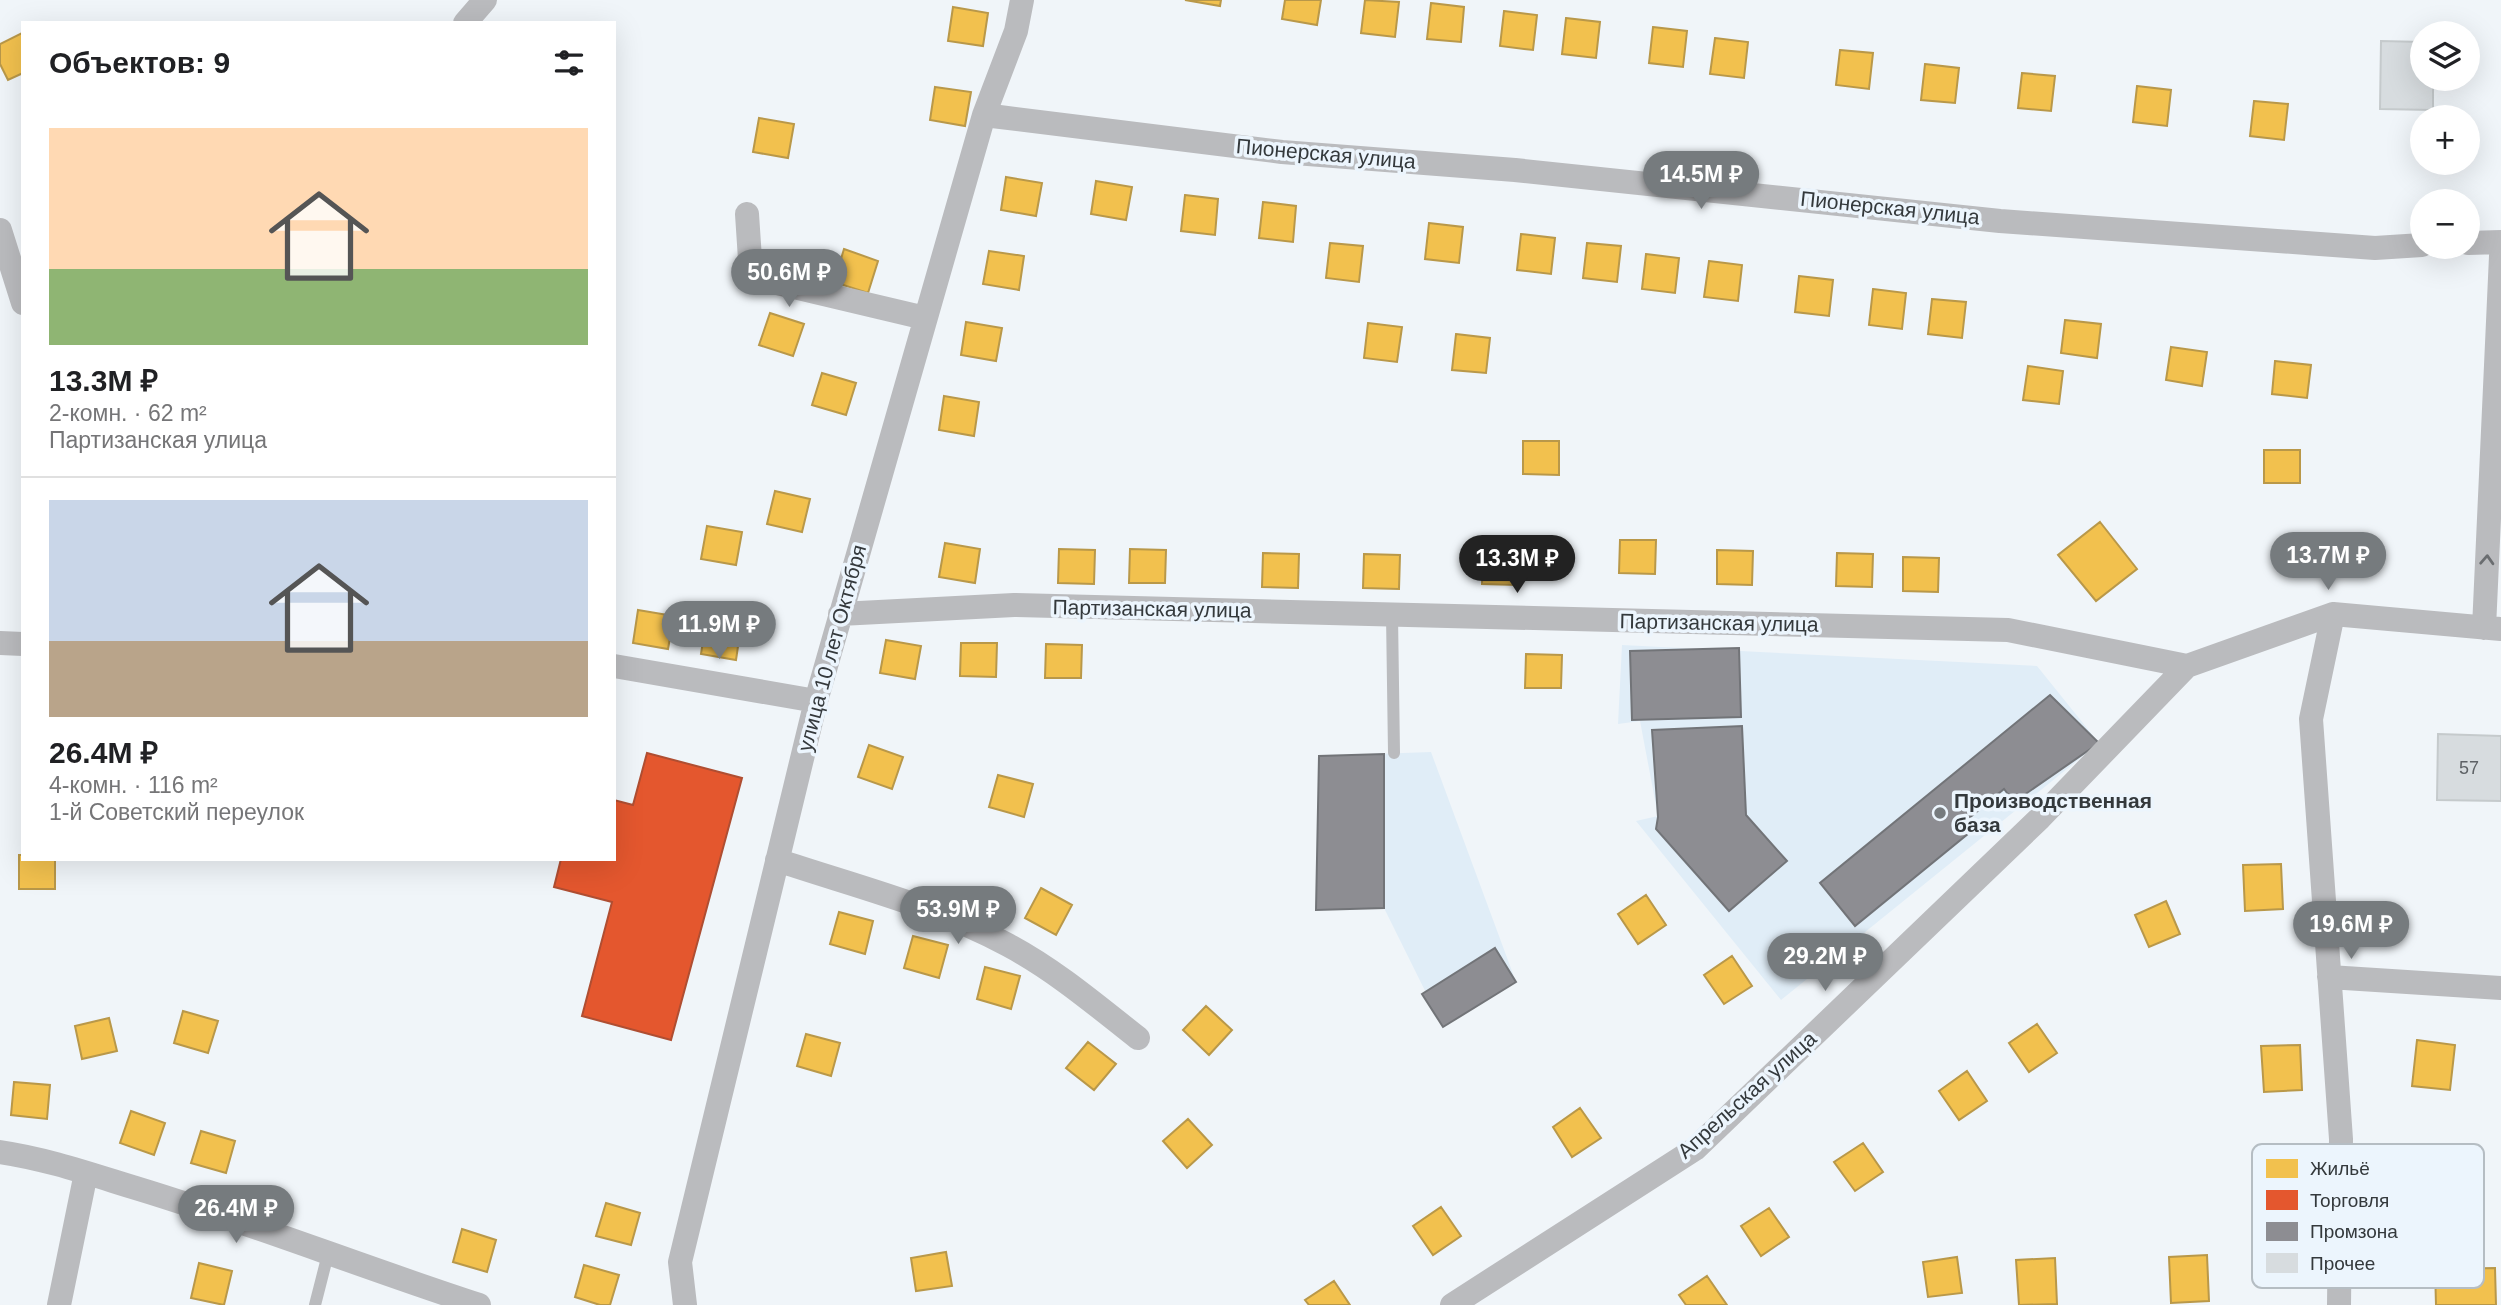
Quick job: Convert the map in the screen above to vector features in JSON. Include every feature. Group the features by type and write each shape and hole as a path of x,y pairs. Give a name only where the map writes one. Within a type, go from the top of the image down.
{"street":[{"path":"467,21 485,0"},
{"name":"улица 10 лет Октября","path":"685,1305 680,1262 816,701 984,115 1016,32 1022,0"},
{"name":"Пионерская улица","path":"984,115 1282,152 1515,170 2000,221 2375,248 2410,247"},
{"path":"747,214 751,274 764,280 925,317"},
{"path":"0,230 21,294"},
{"path":"2480,243 2501,242"},
{"path":"2187,666 2333,614 2492,629 2501,256"},
{"name":"Партизанская улица","path":"840,614 1014,605 2008,630 2187,666"},
{"path":"2333,614 2311,719 2341,1144"},
{"path":"0,643 21,643"},
{"path":"616,666 816,701"},
{"name":"Апрельская улица","path":"1452,1305 1695,1149 2040,818 2187,666"},
{"path":"777,860 953,918 1008,945 1065,980 1138,1038"},
{"path":"2329,977 2501,988"},
{"path":"0,1152 33,1157 209,1210 479,1305"},
{"path":"59,1305 86,1173"}],"lane":[{"path":"1392,615 1394,753"},
{"path":"315,1305 328,1254"}],"shaded area":[{"path":"1622,645 2037,666 2099,743 1781,1000 1636,821 1658,816 1640,721 1618,724"},
{"path":"1431,752 1516,982 1443,1027 1384,908 1316,910 1319,756"}],"building: Жильё":[{"path":"1185,0 1221,0 1220,6"},
{"path":"1285,0 1321,0 1317,25 1282,19"},
{"path":"1365,0 1399,2 1395,37 1361,33"},
{"path":"1431,3 1464,7 1461,42 1427,39"},
{"path":"953,7 988,13 983,46 948,41"},
{"path":"1504,11 1537,15 1533,50 1500,46"},
{"path":"1566,18 1600,22 1596,58 1562,54"},
{"path":"1653,27 1687,31 1683,67 1649,63"},
{"path":"21,34 21,74 8,80 0,64 0,44"},
{"path":"1715,38 1748,42 1744,78 1710,74"},
{"path":"1840,50 1873,53 1869,89 1836,85"},
{"path":"1925,64 1959,68 1955,103 1921,100"},
{"path":"2022,73 2055,76 2051,111 2018,108"},
{"path":"2137,86 2171,90 2167,126 2133,122"},
{"path":"935,87 971,92 965,126 930,120"},
{"path":"2254,101 2288,104 2284,140 2250,136"},
{"path":"759,118 794,124 788,158 753,152"},
{"path":"1006,177 1042,183 1036,216 1001,210"},
{"path":"1096,181 1132,187 1126,220 1091,214"},
{"path":"1185,195 1218,199 1215,235 1181,231"},
{"path":"1263,202 1296,206 1293,242 1259,238"},
{"path":"1429,223 1463,227 1459,263 1425,259"},
{"path":"1521,234 1555,238 1551,274 1517,270"},
{"path":"1330,243 1363,246 1359,282 1326,278"},
{"path":"1587,243 1621,246 1617,282 1583,278"},
{"path":"844,249 878,261 868,293 834,282"},
{"path":"989,251 1024,256 1019,290 983,284"},
{"path":"1646,254 1679,258 1675,293 1642,289"},
{"path":"1709,261 1742,265 1738,301 1704,297"},
{"path":"1799,276 1833,280 1829,316 1795,312"},
{"path":"1873,289 1906,293 1902,329 1869,325"},
{"path":"1932,299 1966,302 1962,338 1928,334"},
{"path":"770,313 804,324 793,356 759,345"},
{"path":"2065,320 2101,324 2097,358 2061,353"},
{"path":"966,322 1002,328 996,361 961,355"},
{"path":"1368,323 1402,327 1397,362 1364,358"},
{"path":"1456,334 1490,338 1486,373 1452,370"},
{"path":"2171,347 2207,352 2202,386 2166,380"},
{"path":"2275,361 2311,365 2307,398 2272,394"},
{"path":"2028,366 2063,371 2059,404 2023,400"},
{"path":"822,373 856,383 846,415 812,405"},
{"path":"944,396 979,402 974,436 939,430"},
{"path":"1523,441 1559,441 1559,475 1523,474"},
{"path":"2264,450 2300,450 2300,483 2264,483"},
{"path":"775,491 810,499 802,532 767,524"},
{"path":"2100,522 2137,569 2096,601 2058,555"},
{"path":"707,526 742,532 736,565 701,559"},
{"path":"1620,540 1656,540 1655,574 1619,573"},
{"path":"945,543 980,549 975,583 939,577"},
{"path":"1059,549 1095,550 1094,584 1058,583"},
{"path":"1130,549 1166,550 1165,583 1129,583"},
{"path":"1483,550 1519,551 1518,585 1482,584"},
{"path":"1717,550 1753,551 1752,585 1717,584"},
{"path":"1263,553 1299,554 1298,588 1262,587"},
{"path":"1837,553 1873,554 1872,587 1836,586"},
{"path":"1364,554 1400,555 1399,589 1363,588"},
{"path":"1903,557 1939,558 1938,592 1903,591"},
{"path":"638,610 674,616 668,649 633,643"},
{"path":"706,621 741,626 736,660 701,654"},
{"path":"886,640 921,646 915,679 880,673"},
{"path":"961,643 997,643 996,677 960,676"},
{"path":"1046,644 1082,645 1081,678 1045,678"},
{"path":"1526,654 1562,655 1561,688 1525,688"},
{"path":"869,745 903,757 892,789 858,777"},
{"path":"998,775 1033,784 1024,817 989,807"},
{"path":"19,855 21,861 55,861 55,889 19,889"},
{"path":"2281,864 2283,909 2245,911 2243,865"},
{"path":"1041,888 1072,905 1056,935 1025,918"},
{"path":"1646,895 1666,925 1638,944 1618,914"},
{"path":"2166,901 2180,934 2149,947 2135,915"},
{"path":"839,912 873,921 865,954 830,944"},
{"path":"913,936 948,945 939,978 904,968"},
{"path":"1732,956 1752,986 1724,1004 1704,975"},
{"path":"985,967 1020,976 1011,1009 977,999"},
{"path":"1206,1006 1232,1030 1209,1055 1183,1030"},
{"path":"183,1011 218,1021 208,1053 174,1043"},
{"path":"109,1018 117,1051 82,1059 75,1026"},
{"path":"2037,1024 2057,1053 2029,1072 2009,1043"},
{"path":"806,1034 840,1043 831,1076 797,1066"},
{"path":"2417,1040 2455,1045 2450,1090 2412,1086"},
{"path":"1088,1042 1116,1064 1094,1090 1066,1068"},
{"path":"2300,1045 2302,1090 2264,1092 2261,1046"},
{"path":"1967,1071 1987,1101 1959,1120 1939,1091"},
{"path":"14,1082 50,1085 47,1119 11,1115"},
{"path":"1580,1108 1601,1138 1572,1157 1553,1127"},
{"path":"131,1111 165,1123 154,1155 120,1143"},
{"path":"1188,1119 1212,1145 1187,1168 1163,1141"},
{"path":"201,1131 235,1141 226,1173 191,1163"},
{"path":"1863,1143 1883,1172 1855,1191 1834,1162"},
{"path":"606,1203 640,1213 631,1245 596,1236"},
{"path":"1441,1207 1461,1236 1433,1255 1413,1226"},
{"path":"1769,1208 1789,1237 1761,1256 1741,1226"},
{"path":"462,1229 496,1240 487,1272 453,1262"},
{"path":"946,1252 952,1286 916,1291 911,1258"},
{"path":"2207,1255 2209,1301 2171,1303 2169,1257"},
{"path":"1957,1257 1962,1293 1928,1297 1923,1262"},
{"path":"2055,1258 2057,1304 2019,1305 2016,1260"},
{"path":"199,1263 232,1271 224,1305 191,1298"},
{"path":"584,1265 619,1275 610,1305 600,1305 575,1297"},
{"path":"2484,1268 2495,1268 2496,1305 2436,1305 2436,1288 2484,1288"},
{"path":"1707,1276 1727,1305 1686,1305 1679,1295"},
{"path":"1334,1281 1350,1305 1309,1305 1305,1300"}],"building: Торговля":[{"path":"647,753 742,778 671,1040 582,1016 612,902 554,887 560,861 616,861 616,801 633,805"}],"building: Промзона":[{"path":"1739,648 1741,717 1632,720 1630,651"},
{"name":"Производственная база","path":"2050,695 2099,743 2014,802 2004,789 1962,824 1969,833 1855,926 1820,883"},
{"path":"1742,726 1746,815 1787,861 1729,911 1656,829 1658,817 1652,730"},
{"path":"1384,754 1384,908 1316,910 1319,756"},
{"path":"1495,948 1516,982 1443,1027 1422,994"}],"building: Прочее":[{"path":"2381,41 2410,42 2410,91 2433,91 2433,105 2410,105 2410,110 2380,109"},
{"path":"2438,734 2501,736 2501,801 2437,800"}],"place":[{"name":"Производственная база","path":"1940,813"}]}
